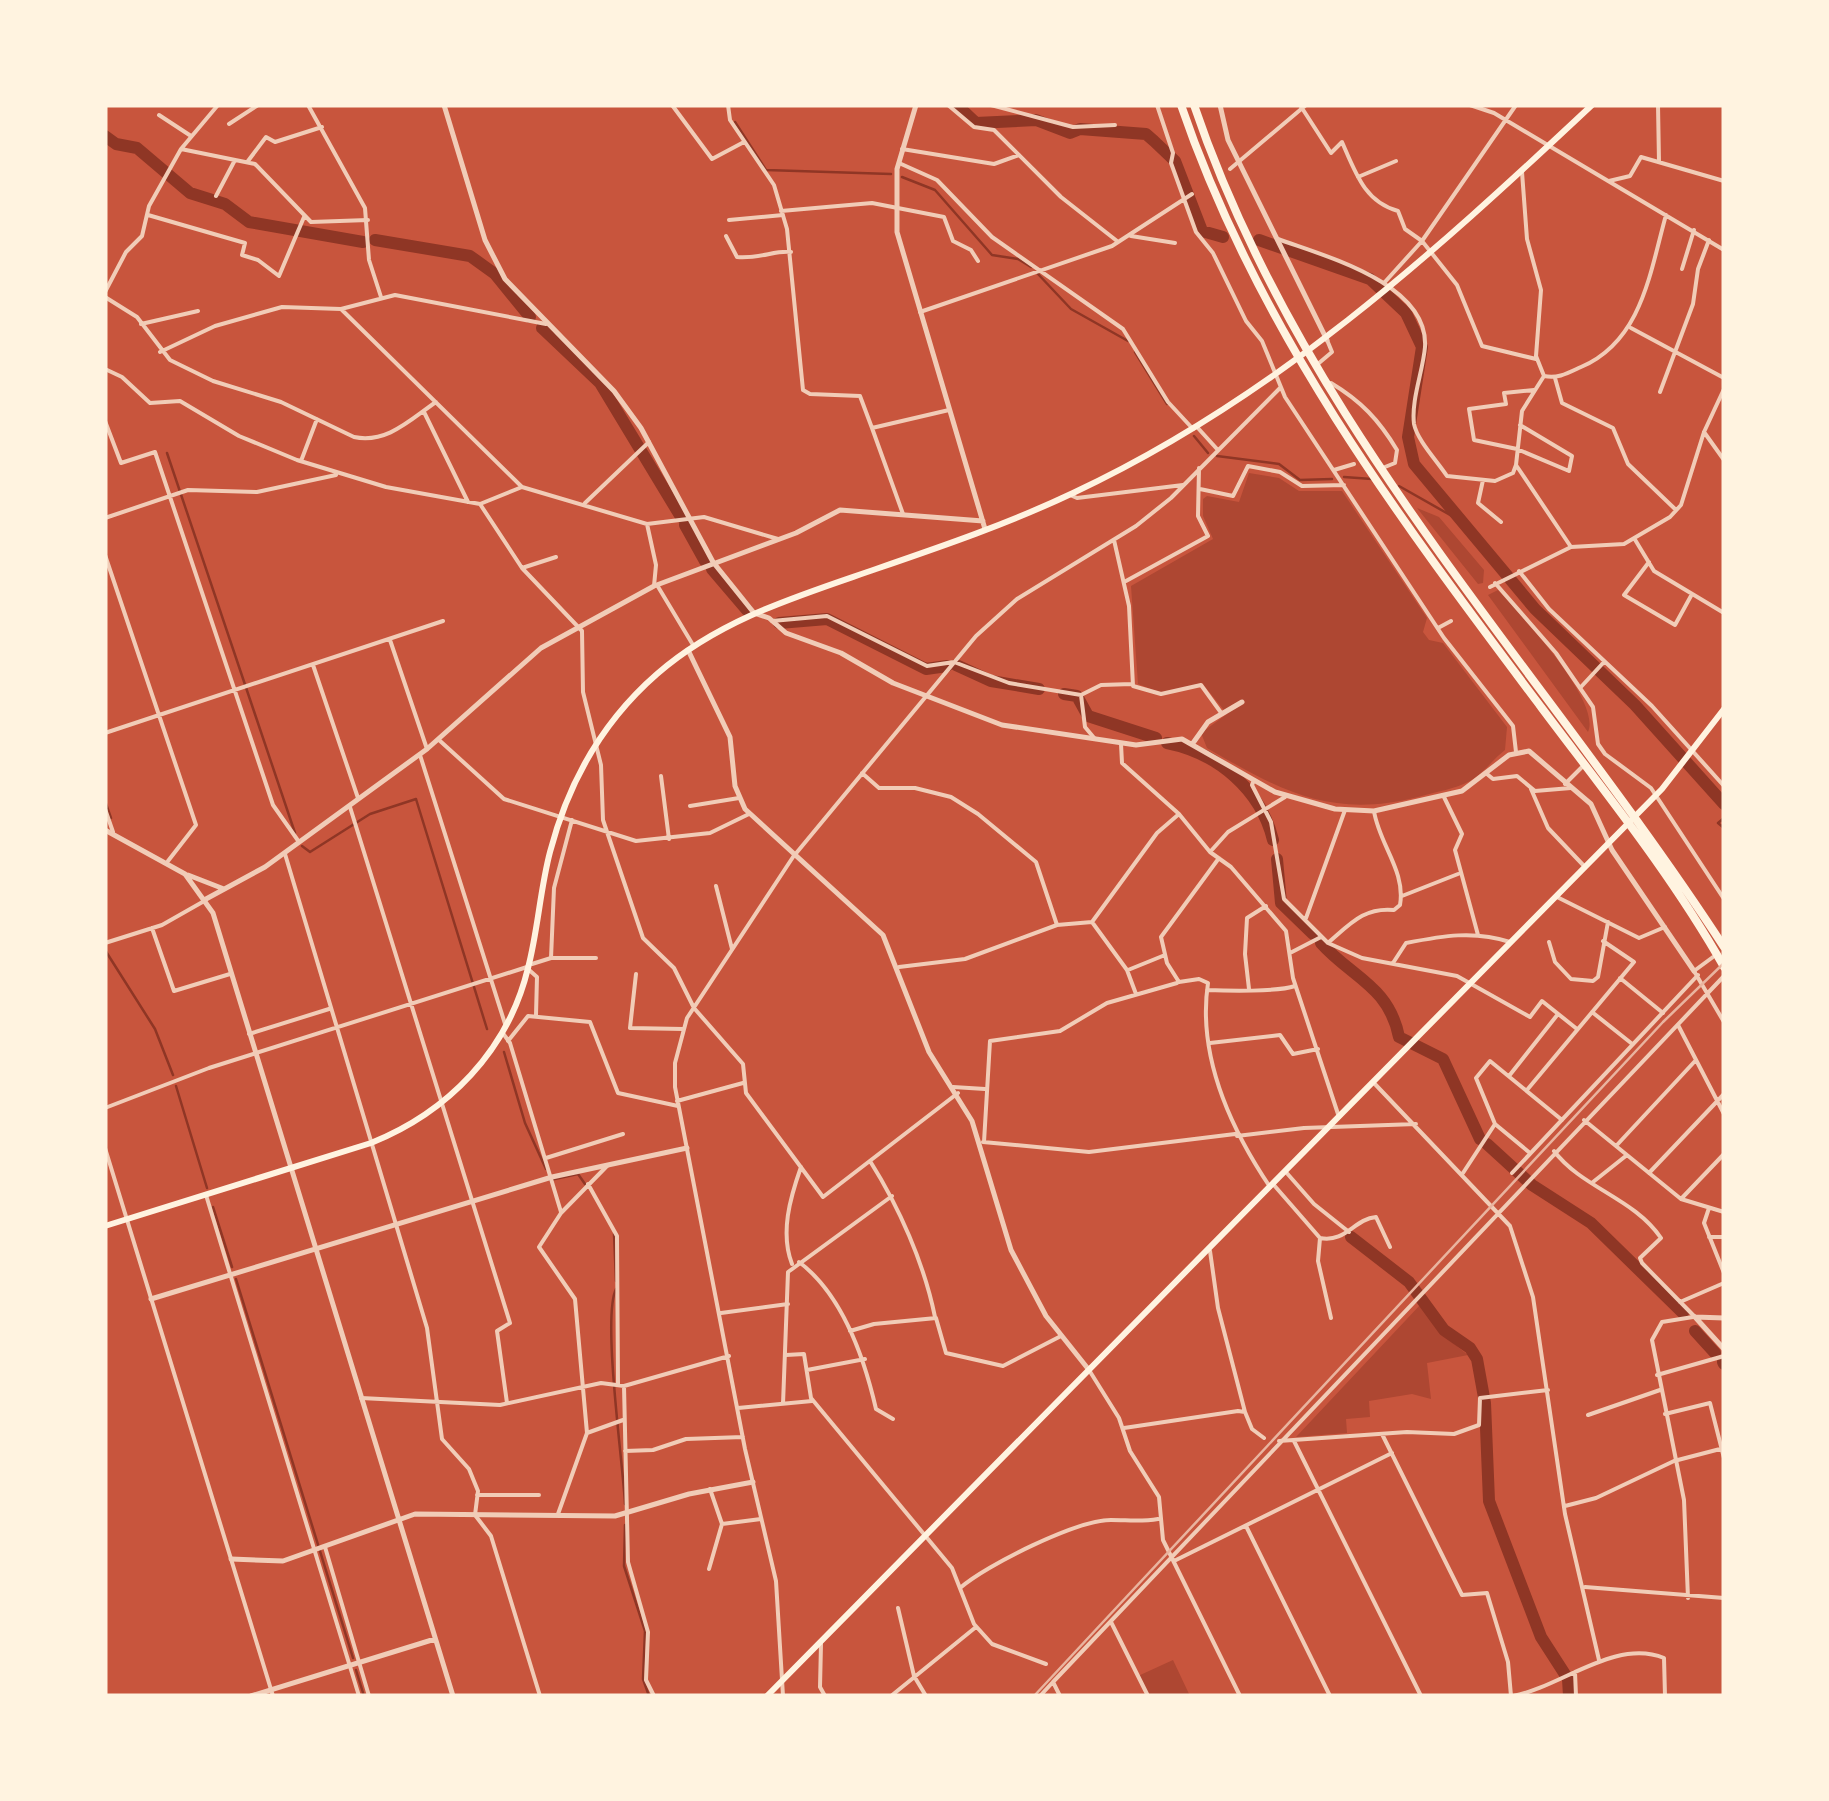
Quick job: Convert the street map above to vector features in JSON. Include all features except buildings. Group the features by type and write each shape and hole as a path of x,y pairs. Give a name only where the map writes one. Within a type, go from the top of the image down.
{"highway":[{"path":"1181,105 1228,223 1283,333 1358,466 1633,829 1724,967"},
{"path":"1194,105 1238,218 1328,390 1401,503 1640,821 1724,947"}],"main road":[{"path":"105,1226 370,1143 406,1128 442,1103 475,1072 504,1030 529,967 560,816 594,747 633,697 691,648 754,613 1070,495 1195,428 1278,376 1392,288 1592,105"},
{"path":"767,1696 1585,868 1680,770 1724,710"}],"street":[{"path":"218,105 181,149 148,215 142,236 126,252 105,295 130,312 160,352 213,381 282,402 367,440 389,435 436,402"},
{"path":"230,124 258,105"},
{"path":"308,105 368,220 370,260 381,296"},
{"path":"444,105 492,259 518,296 598,372 648,444 713,562 754,613 786,633 841,652 894,682 1002,725 1121,744 1182,739 1285,796 1345,810 1374,812 1443,796 1469,788 1516,752 1534,753 1591,804 1612,850 1696,973 1724,1022"},
{"path":"672,105 712,160 744,142"},
{"path":"728,105 730,120 774,185 782,213 791,252 803,390 810,394 860,396 903,514"},
{"path":"105,943 152,928 284,854 439,740 524,660 656,586 778,539 840,510 984,525 896,232 899,163 916,105"},
{"path":"948,105 974,127 994,130 1060,197 1119,243"},
{"path":"991,105 1073,127 1115,126"},
{"path":"1157,105 1173,153 1170,163 1196,232 1212,254 1246,321 1262,340 1280,388 1438,628 1513,726 1516,752"},
{"path":"1220,105 1228,140 1332,352 1319,362 1320,366 1332,384 1371,412 1397,450 1394,463 1381,468"},
{"path":"1470,105 1494,113 1724,250"},
{"path":"1491,105 1494,113"},
{"path":"1384,282 1422,241 1516,105"},
{"path":"1658,105 1659,162"},
{"path":"1230,169 1303,106 1331,153 1342,142 1364,190 1386,210 1398,211 1405,228 1434,252 1457,285 1482,346 1538,360"},
{"path":"160,115 191,136"},
{"path":"247,163 266,137 275,142 322,127"},
{"path":"181,149 247,163 262,172 310,222 368,220"},
{"path":"902,149 994,164 1019,155"},
{"path":"1610,181 1630,176 1639,158 1724,181"},
{"path":"216,196 235,160"},
{"path":"1358,176 1396,161"},
{"path":"899,163 938,180 992,237 1123,329 1168,402 1216,449"},
{"path":"1522,172 1526,240 1541,290 1538,360 1544,376"},
{"path":"920,312 1119,243 1192,194"},
{"path":"729,220 872,203 895,206 944,217 953,241 971,250 978,261"},
{"path":"1544,376 1555,378 1601,359 1631,328 1666,214"},
{"path":"148,215 245,242 242,255 258,260 278,276 304,217"},
{"path":"1682,269 1694,230"},
{"path":"726,236 737,256 762,259 780,251 791,252"},
{"path":"1131,236 1175,243"},
{"path":"1274,237 1384,282 1414,313 1425,342 1414,425 1446,476 1502,478 1516,465"},
{"path":"1660,392 1694,304 1698,269 1709,240"},
{"path":"381,296 414,298 546,324"},
{"path":"160,352 215,326 282,307 342,309 375,303 381,296"},
{"path":"342,309 522,487 647,524 721,520 778,539"},
{"path":"141,324 198,310"},
{"path":"1631,328 1724,378"},
{"path":"105,369 122,377 150,403 180,402 239,436 340,474 480,504 522,487"},
{"path":"1544,376 1519,424 1516,465 1571,547"},
{"path":"1555,378 1562,402 1612,428 1628,464 1676,510"},
{"path":"783,1696 776,1581 743,1437 678,1103 675,1063 682,1029 793,857 954,662 1017,599 1114,540 1182,486 1280,388"},
{"path":"1724,389 1676,510 1624,544 1571,547 1495,583 1593,707 1601,749 1655,795 1724,899"},
{"path":"1519,424 1572,456 1570,471 1517,449 1474,440 1469,409 1506,404 1504,394 1534,390"},
{"path":"424,410 468,502"},
{"path":"872,428 951,410"},
{"path":"301,461 316,419"},
{"path":"105,420 120,463 155,452 273,805 299,842"},
{"path":"1704,432 1724,460"},
{"path":"585,503 648,444"},
{"path":"1200,489 1234,496 1248,466 1280,472 1300,485 1344,486"},
{"path":"1332,471 1358,466"},
{"path":"1126,581 1208,536 1198,516 1199,468"},
{"path":"105,518 200,489 257,492 340,474"},
{"path":"1483,480 1478,503 1501,522"},
{"path":"1070,495 1077,498 1182,486"},
{"path":"480,504 522,568 579,627 584,692 600,766 606,831 644,938 674,968 694,1008 743,1064 746,1093 823,1197 956,1090 985,1089"},
{"path":"647,524 656,565 656,586 691,648 734,747 739,798 749,814 793,857 883,935 929,1052 956,1090 981,1142 1011,1250 1061,1336 1089,1370 1124,1428 1130,1450 1159,1497 1163,1540 1240,1696"},
{"path":"1634,538 1648,562 1724,613"},
{"path":"1114,540 1126,581 1132,684"},
{"path":"105,555 196,825 168,862"},
{"path":"522,568 556,557"},
{"path":"1648,562 1624,595 1675,625 1692,594"},
{"path":"1518,572 1549,609 1724,786"},
{"path":"772,621 827,616 927,666 954,662 1009,684 1081,695 1101,685 1132,684 1162,694 1200,685 1222,714"},
{"path":"105,733 443,620"},
{"path":"1438,628 1451,620"},
{"path":"389,638 427,749"},
{"path":"1580,689 1604,662"},
{"path":"312,664 358,798"},
{"path":"1081,695 1096,740"},
{"path":"1192,743 1200,730 1242,702"},
{"path":"439,740 504,799 636,841 710,832 749,814"},
{"path":"1121,744 1122,763 1179,814 1286,931 1296,986 1320,1048 1340,1117"},
{"path":"1531,789 1542,792 1568,786 1601,749"},
{"path":"420,754 561,1213"},
{"path":"862,773 879,788 915,788 950,797 978,814 1036,862 1057,925"},
{"path":"1487,774 1493,779 1517,776 1531,789 1548,828 1585,868"},
{"path":"660,776 668,840"},
{"path":"1254,780 1252,785 1281,862 1284,900 1328,943 1354,956 1472,983 1530,1017 1542,1001 1577,1029"},
{"path":"1210,852 1228,832 1285,796"},
{"path":"1443,796 1462,834 1455,850 1478,934"},
{"path":"690,806 739,798"},
{"path":"350,804 510,1323 497,1331 508,1403"},
{"path":"105,809 113,832"},
{"path":"1306,920 1345,810"},
{"path":"1374,812 1377,833 1394,862 1402,896"},
{"path":"898,966 965,959 1057,925 1092,922 1157,833 1179,814"},
{"path":"551,958 554,888 572,820"},
{"path":"105,830 185,874 226,889"},
{"path":"284,854 428,1328 442,1439 469,1468 477,1495 475,1515 492,1536 540,1696"},
{"path":"1178,982 1165,955 1164,932 1220,856"},
{"path":"185,874 206,900 232,974 452,1696"},
{"path":"1328,943 1362,913 1382,908 1394,910 1402,896 1460,874"},
{"path":"716,886 732,949"},
{"path":"1556,896 1640,938 1665,927"},
{"path":"1250,988 1244,954 1247,918 1266,906"},
{"path":"1092,922 1127,970 1136,994"},
{"path":"1549,942 1555,962 1571,979 1593,981 1598,977 1608,922"},
{"path":"152,928 174,991 232,974"},
{"path":"1393,963 1406,943 1478,934 1511,942"},
{"path":"1290,953 1322,937"},
{"path":"1526,1090 1634,962 1603,941"},
{"path":"1127,970 1165,955"},
{"path":"1515,1170 1696,973 1716,957"},
{"path":"105,1108 255,1054 551,958 596,958"},
{"path":"529,967 537,977 536,1015"},
{"path":"636,974 630,1028 682,1029"},
{"path":"1040,1696 1724,976"},
{"path":"1620,978 1663,1012"},
{"path":"981,1142 990,1041 1060,1031 1107,1003 1178,982 1205,980 1210,1043 1235,1135 1271,1185 1320,1238 1328,1240 1350,1232 1363,1220 1376,1217 1390,1247"},
{"path":"1207,990 1281,991 1296,986"},
{"path":"249,1034 329,1009"},
{"path":"1592,1012 1633,1045"},
{"path":"1509,1076 1558,1014"},
{"path":"508,1041 523,1018 536,1015 590,1022 618,1093 678,1103 743,1083"},
{"path":"1676,1023 1724,1114"},
{"path":"1210,1043 1280,1035 1293,1054 1320,1048"},
{"path":"1616,1146 1696,1060"},
{"path":"1530,1152 1494,1124 1476,1078 1490,1061 1562,1120"},
{"path":"1373,1082 1501,1212 1510,1226 1533,1297 1564,1506 1599,1660"},
{"path":"1649,1173 1724,1094"},
{"path":"1584,1120 1681,1199 1724,1212"},
{"path":"981,1142 1089,1152 1304,1128 1416,1124"},
{"path":"1463,1173 1494,1124"},
{"path":"546,1158 623,1134"},
{"path":"105,1148 272,1693"},
{"path":"151,1299 552,1177 687,1148"},
{"path":"1554,1151 1563,1163 1654,1228 1661,1238 1640,1258 1642,1264 1724,1352 1657,1375"},
{"path":"1681,1199 1724,1154"},
{"path":"1594,1182 1627,1155"},
{"path":"870,1161 892,1196 924,1271 946,1353 1004,1366 1061,1336"},
{"path":"557,1517 588,1433 580,1387 575,1299 539,1246 561,1213 607,1166"},
{"path":"800,1167 790,1200 786,1248 796,1264 817,1276 865,1359 876,1409 893,1418"},
{"path":"1285,1171 1314,1204 1350,1232"},
{"path":"588,1184 617,1236 628,1562 648,1632 646,1680 654,1696"},
{"path":"206,1195 359,1696"},
{"path":"782,1404 788,1272 892,1196"},
{"path":"1709,1208 1704,1223 1724,1273"},
{"path":"1709,1237 1724,1238"},
{"path":"1320,1238 1318,1261 1331,1318"},
{"path":"1209,1248 1218,1308 1244,1412 1252,1429 1264,1438"},
{"path":"1680,1302 1724,1283"},
{"path":"720,1313 788,1304"},
{"path":"850,1332 874,1324 936,1318"},
{"path":"1688,1598 1684,1500 1657,1375 1652,1332 1662,1322 1724,1318"},
{"path":"786,1355 804,1354 814,1400 952,1568 976,1626 992,1644 1046,1664"},
{"path":"362,1398 508,1403 580,1387 621,1385 728,1356"},
{"path":"806,1370 865,1359"},
{"path":"1282,1441 1454,1434 1480,1425 1480,1398 1548,1390"},
{"path":"1588,1415 1660,1390"},
{"path":"738,1408 814,1400"},
{"path":"1665,1414 1710,1403 1724,1458"},
{"path":"1124,1428 1228,1411 1244,1412"},
{"path":"588,1433 623,1420"},
{"path":"1382,1434 1462,1595 1487,1594 1508,1662 1512,1696 1542,1691 1599,1660 1660,1655 1666,1665 1665,1696"},
{"path":"625,1450 653,1450 686,1438 743,1437"},
{"path":"1294,1441 1421,1696"},
{"path":"1564,1506 1596,1498 1674,1461 1723,1448"},
{"path":"1173,1560 1392,1452"},
{"path":"231,1559 284,1561 398,1518 629,1513 710,1489 753,1482"},
{"path":"709,1570 722,1524 710,1489"},
{"path":"477,1495 539,1495"},
{"path":"960,1588 995,1560 1048,1541 1109,1520 1135,1523 1160,1518"},
{"path":"722,1524 761,1519"},
{"path":"1246,1526 1330,1696"},
{"path":"325,1546 369,1696"},
{"path":"1582,1588 1724,1598"},
{"path":"898,1608 914,1676 926,1696"},
{"path":"1110,1622 1148,1696"},
{"path":"890,1696 976,1626"},
{"path":"251,1696 272,1693 435,1639"},
{"path":"821,1644 820,1687 826,1696"},
{"path":"1575,1672 1576,1696"},
{"path":"1053,1682 1060,1696"}],"shaded area":[{"path":"1249,473 1279,478 1299,491 1342,491 1427,618 1423,632 1429,640 1443,643 1507,727 1505,750 1475,778 1451,788 1387,803 1359,805 1308,797 1259,777 1207,748 1201,733 1227,714 1202,683 1161,693 1138,684 1131,586 1213,539 1203,516 1203,499 1207,496 1239,502"},
{"path":"1417,508 1439,517 1484,570 1483,583 1478,584"},
{"path":"1498,590 1540,637 1571,680 1589,718 1588,732 1488,595"},
{"path":"1421,1304 1438,1331 1468,1355 1427,1363 1431,1399 1412,1394 1369,1401 1370,1417 1346,1419 1347,1433 1296,1437"},
{"path":"1173,1660 1190,1696 1148,1696 1138,1676"}],"waterway":[{"path":"957,105 976,123 1036,120 1070,133 1080,129 1146,134 1175,161 1202,231 1223,237"},
{"path":"735,122 766,170 891,174"},
{"path":"105,136 116,144 137,148 190,193 225,204 249,222 363,242"},
{"path":"902,177 935,190 992,255 1018,259 1031,267"},
{"path":"375,240 470,256 495,274 530,317"},
{"path":"1259,240 1370,279 1406,313 1422,347 1408,437 1414,464 1535,609 1635,705 1724,804"},
{"path":"1038,274 1071,309 1128,341"},
{"path":"542,328 600,383 681,517"},
{"path":"1135,352 1167,404"},
{"path":"1194,436 1208,453"},
{"path":"167,453 295,833"},
{"path":"1217,456 1279,464 1300,480 1332,479"},
{"path":"1344,477 1372,479"},
{"path":"1399,486 1459,520"},
{"path":"685,525 705,561"},
{"path":"712,569 747,610"},
{"path":"779,623 827,619 926,669 947,666"},
{"path":"956,665 991,681 1039,689"},
{"path":"1064,694 1077,696 1088,716 1156,738"},
{"path":"1167,743 1203,755 1235,776 1259,805 1273,840"},
{"path":"302,846 310,852 370,814 416,799 487,1029"},
{"path":"105,801 111,818"},
{"path":"1724,818 1718,823 1724,828"},
{"path":"1277,859 1281,903 1313,934"},
{"path":"1321,943 1378,994 1399,1037 1443,1059 1480,1139"},
{"path":"105,950 155,1029 173,1075"},
{"path":"504,1052 525,1123 546,1169"},
{"path":"176,1086 207,1188"},
{"path":"1487,1144 1532,1185 1591,1223 1683,1313"},
{"path":"550,1180 578,1174 585,1184"},
{"path":"213,1207 232,1267"},
{"path":"614,1234 616,1281"},
{"path":"1351,1237 1409,1282 1444,1330 1470,1348 1477,1359 1485,1403 1489,1501 1541,1637 1568,1679 1569,1696"},
{"path":"236,1279 353,1658"},
{"path":"616,1289 612,1305 612,1359 625,1504"},
{"path":"1695,1331 1715,1353"},
{"path":"625,1525 624,1566 645,1631 643,1679 649,1696"},
{"path":"356,1670 364,1696"}],"railway":[{"path":"1034,1696 1663,1022 1724,963"}]}
